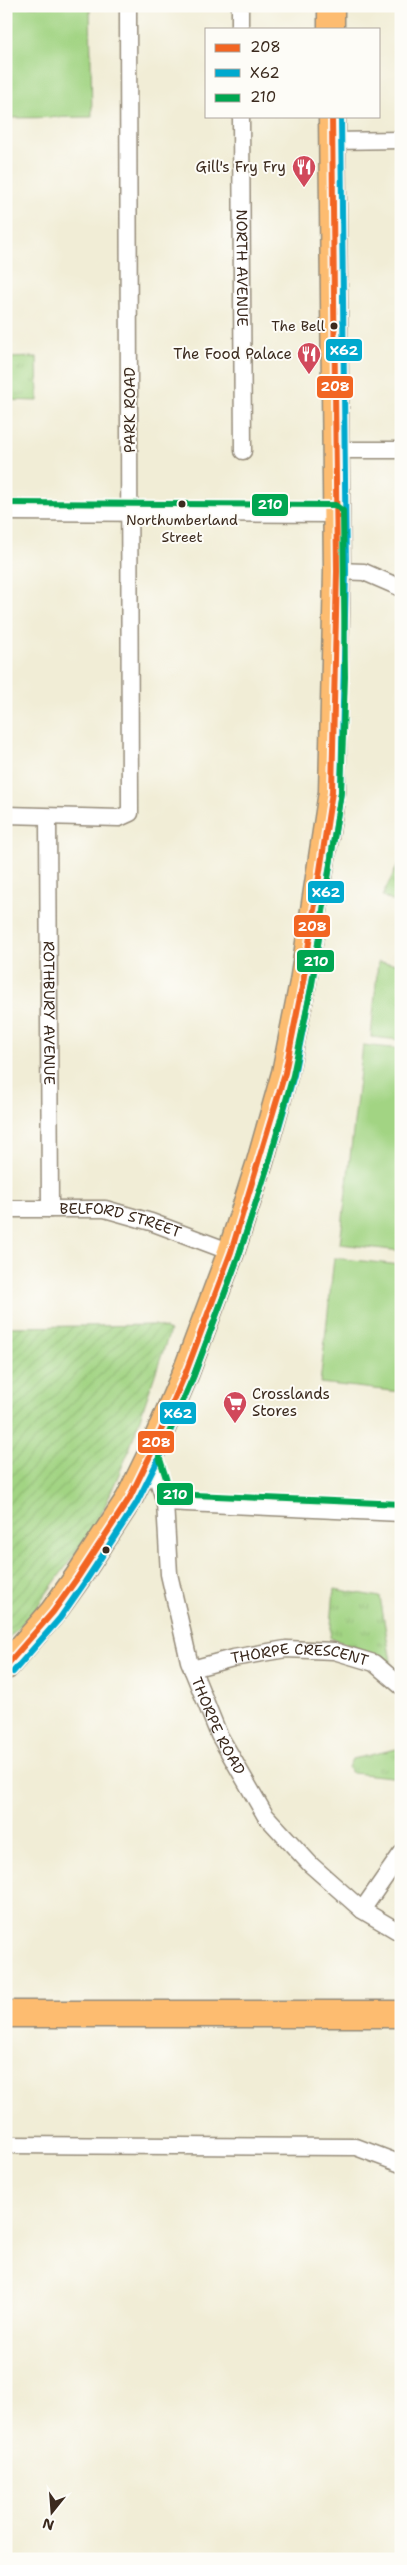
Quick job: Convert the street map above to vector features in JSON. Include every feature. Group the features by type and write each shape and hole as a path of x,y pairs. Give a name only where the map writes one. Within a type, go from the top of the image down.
{"main road":[{"path":"331,6 331,28"},
{"path":"6,1666 54,1612 78,1577 129,1500 150,1456 186,1372 231,1252 260,1162 285,1073 319,882 332,792 337,571 332,128"},
{"path":"6,2014 401,2014"}],"street":[{"name":"PARK ROAD","path":"48,818 119,818 130,813 128,6"},
{"path":"240,6 240,28"},
{"name":"NORTH AVENUE","path":"241,118 243,451"},
{"path":"332,128 401,140"},
{"path":"335,450 401,450"},
{"path":"6,512 335,514"},
{"path":"337,571 364,572 401,588"},
{"path":"6,815 48,818"},
{"name":"ROTHBURY AVENUE","path":"48,818 50,1209"},
{"name":"BELFORD STREET","path":"6,1210 105,1209 142,1219 231,1252"},
{"name":"THORPE ROAD","path":"150,1456 164,1502 169,1574 192,1669 219,1734 265,1815 311,1865 362,1910 401,1933"},
{"path":"164,1502 401,1513"},
{"name":"THORPE CRESCENT","path":"192,1669 234,1658 286,1649 334,1651 374,1663 401,1686"},
{"path":"362,1910 401,1854"},
{"path":"6,2145 356,2147 401,2164"}],"green space":[{"path":"6,6 90,6 92,117 6,118"},
{"path":"37,357 38,401 6,400 6,358"},
{"path":"399,863 401,864 401,905 382,896"},
{"path":"378,962 401,964 401,1040 371,1037"},
{"path":"363,1045 401,1049 401,1251 340,1244"},
{"path":"334,1258 401,1265 401,1392 320,1383"},
{"path":"155,1325 170,1331 128,1453 98,1522 36,1608 6,1641 6,1327"},
{"path":"334,1589 380,1597 392,1667 360,1649 330,1638"},
{"path":"401,1748 401,1778 352,1773 348,1767 352,1759"}],"transit line":[{"name":"208","path":"6,1666 53,1612 78,1577 129,1499 150,1456 186,1372 231,1252 285,1073 303,982 332,792 337,571 332,118"},
{"name":"X62","path":"13,1672 60,1618 85,1582 136,1504 158,1460 194,1375 239,1255 294,1075 312,983 341,792 346,571 341,118"},
{"name":"210","path":"6,503 335,505 343,511 345,677 341,792 312,984 293,1075 268,1165 239,1255 194,1375 159,1456 171,1494 401,1504"}],"place":[{"name":"Gill's Fry Fry","path":"304,188"},
{"name":"The Bell","path":"334,326"},
{"name":"The Food Palace","path":"309,375"},
{"name":"Northumberland Street","path":"182,504"},
{"name":"Crosslands Stores","path":"235,1424"}]}
